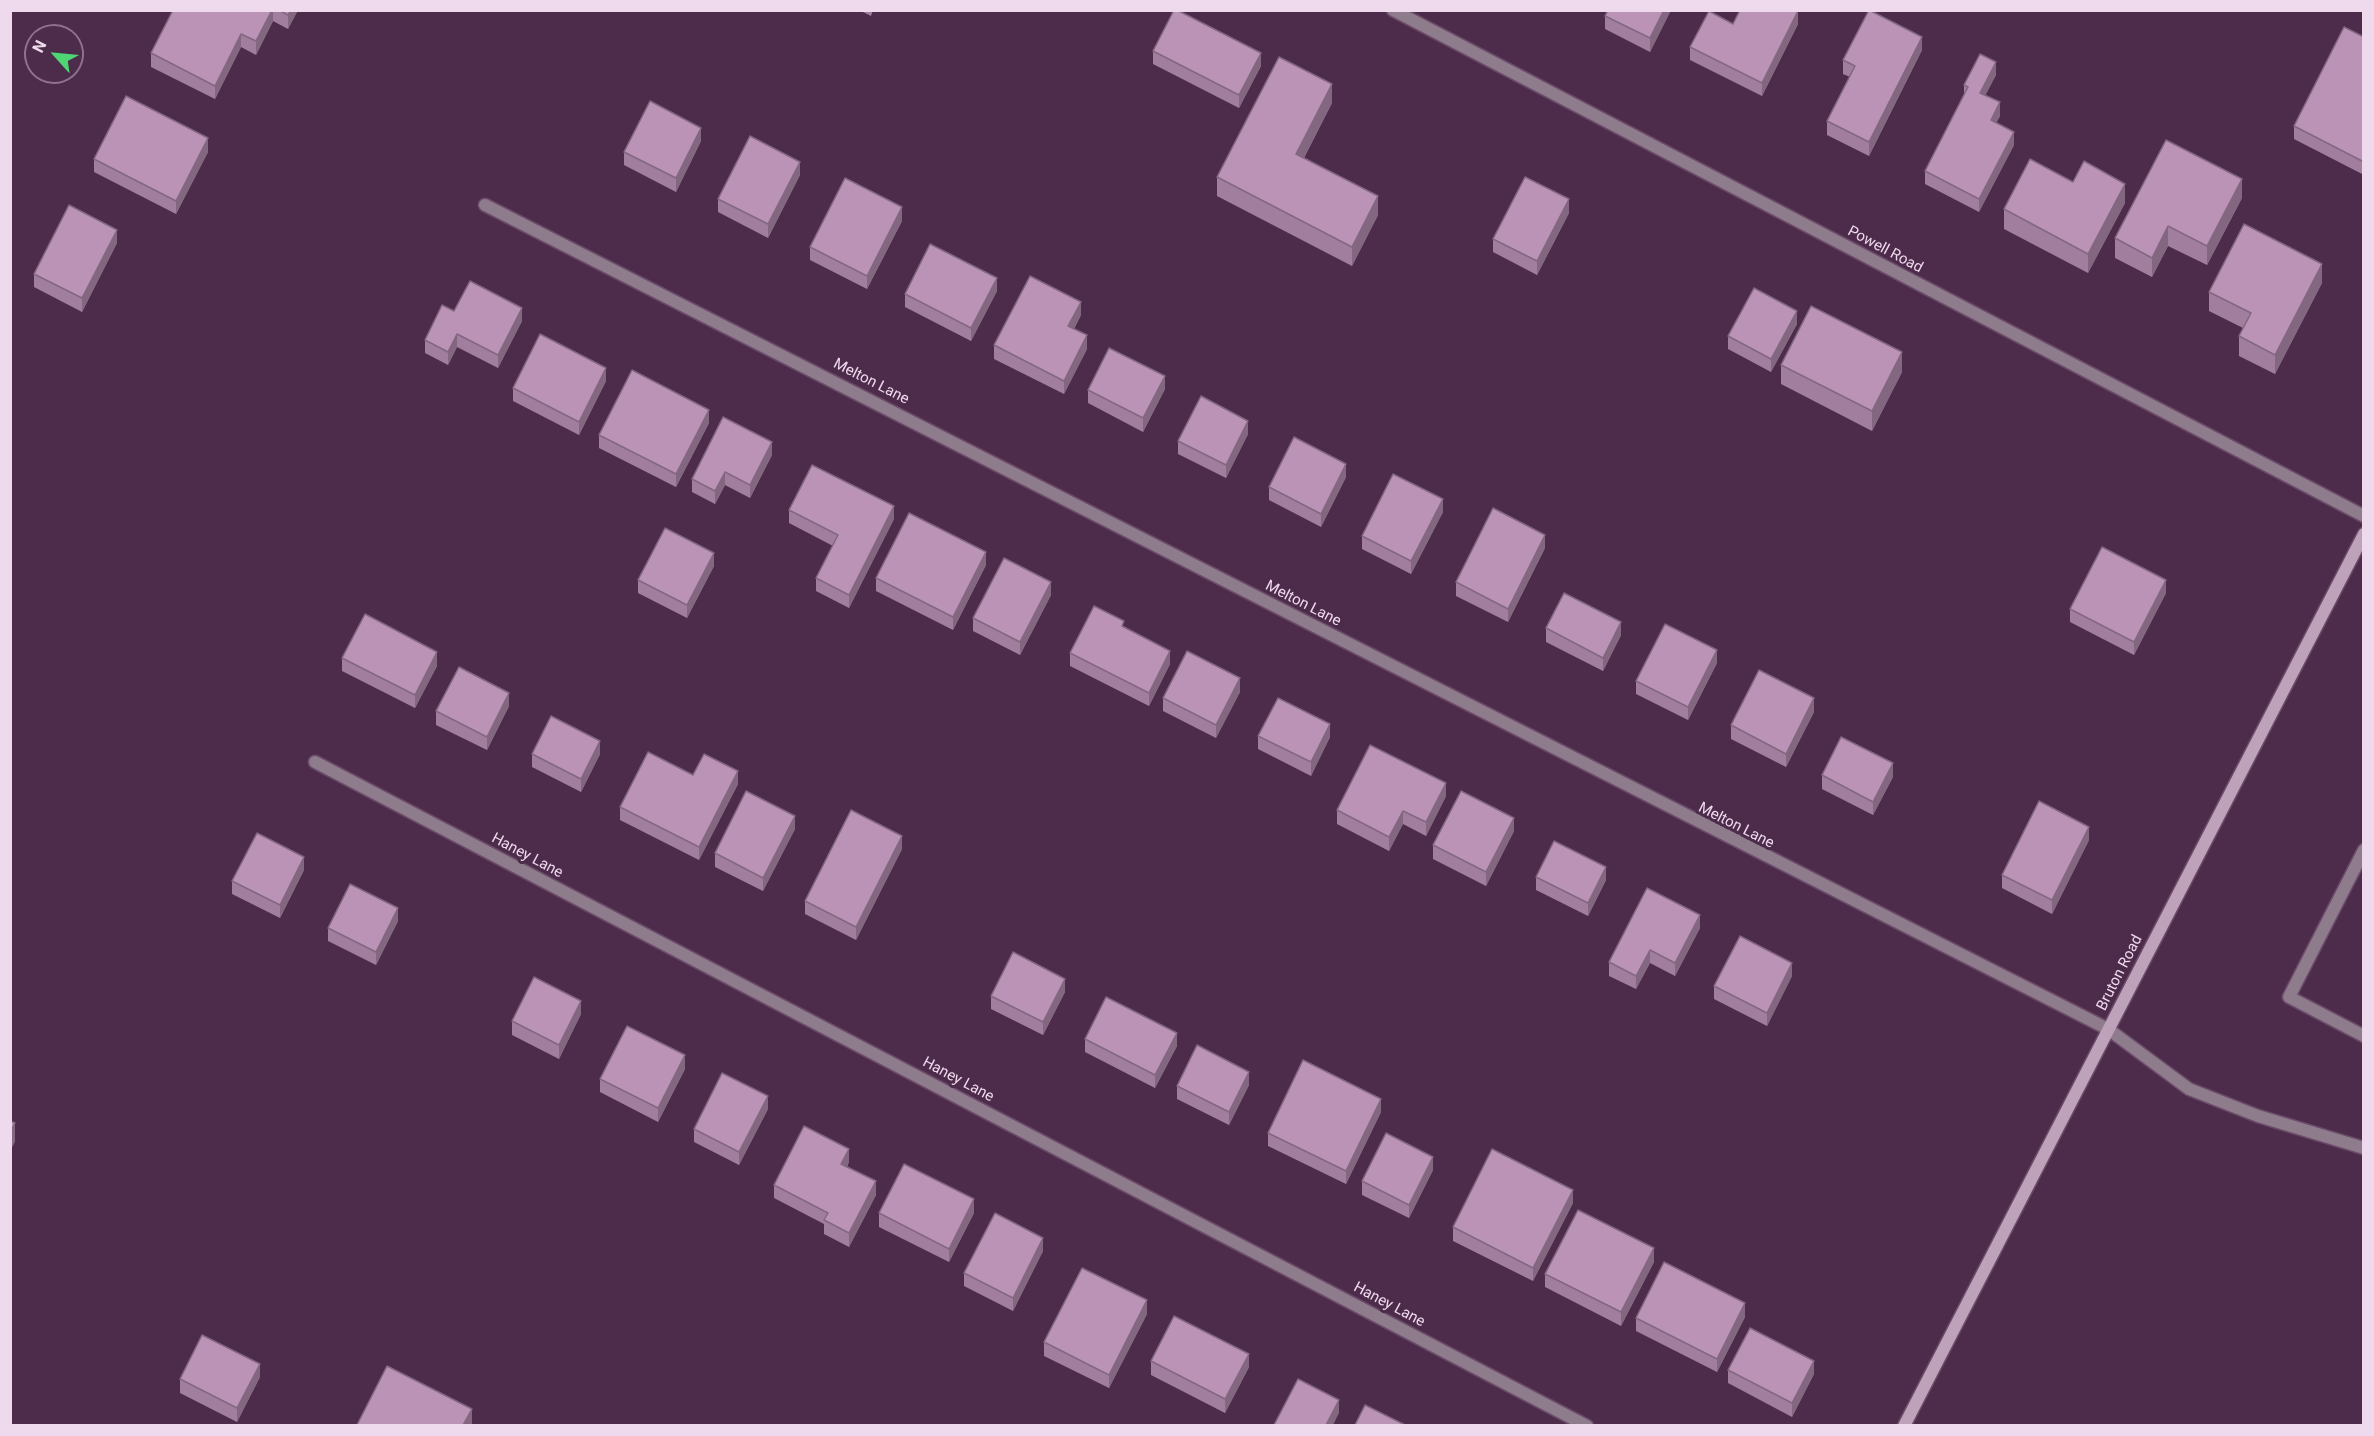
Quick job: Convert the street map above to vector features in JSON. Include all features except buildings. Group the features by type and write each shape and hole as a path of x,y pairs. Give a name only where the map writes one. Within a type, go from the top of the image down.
{"main road":[{"name":"Bruton Road","path":"1904,1425 2364,534"}],"street":[{"name":"Powell Road","path":"1393,10 2364,516"},
{"name":"Melton Lane","path":"485,205 762,344 1736,843 2108,1029 2189,1089 2258,1116 2364,1148"},
{"name":"Haney Lane","path":"315,762 1587,1425"},
{"path":"2364,850 2289,997 2364,1036"}]}
